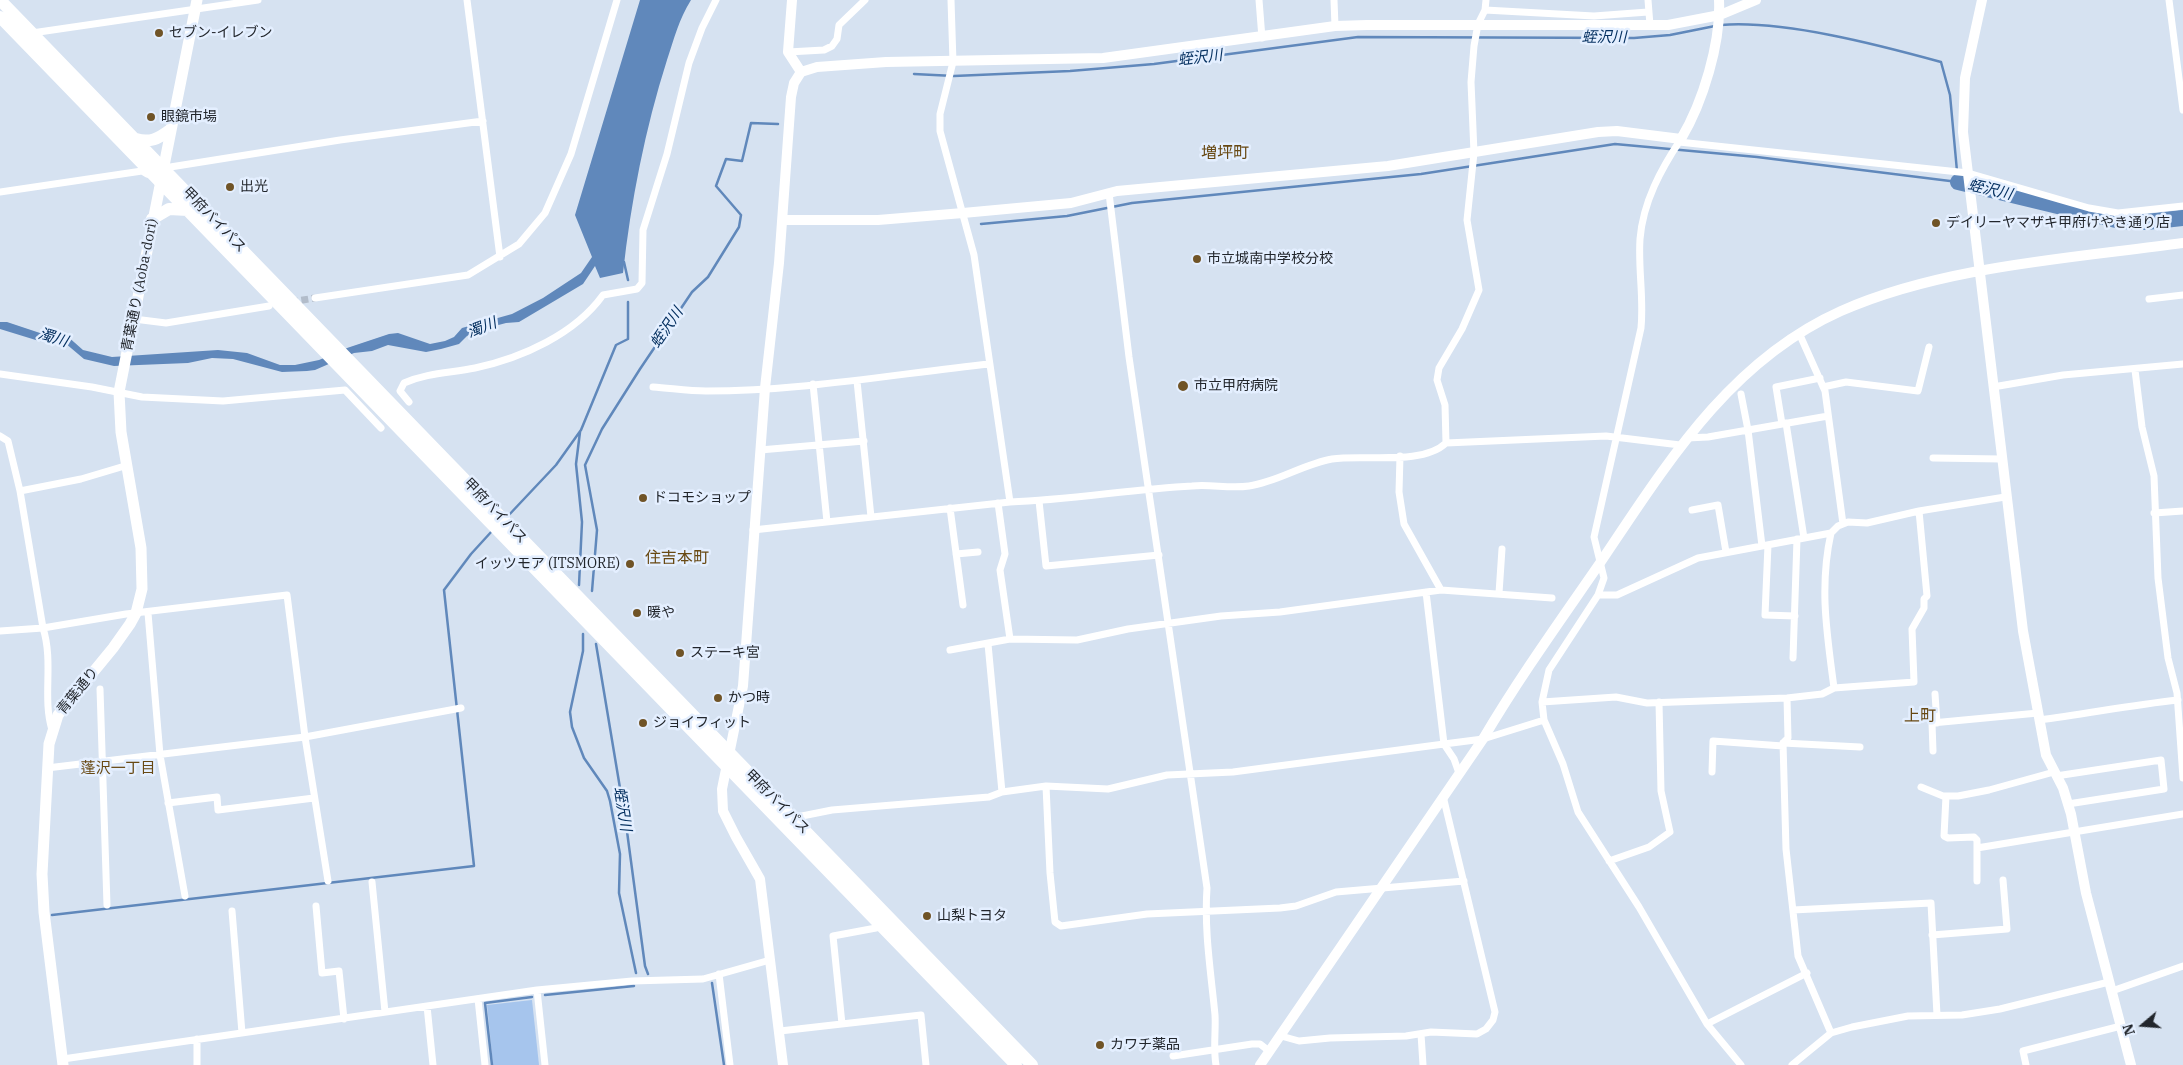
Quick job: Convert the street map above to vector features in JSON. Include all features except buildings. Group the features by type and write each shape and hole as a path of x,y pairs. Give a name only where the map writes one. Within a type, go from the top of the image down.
{"highway":[{"name":"甲府バイパス","path":"0,0 313,321 373,384 469,492 728,760 879,925 1016,1065"},
{"name":"甲府バイパス","path":"0,17 358,386 469,492"},
{"path":"136,139 147,142 162,136 170,130"},
{"path":"152,219 169,209 188,210"},
{"name":"甲府バイパス","path":"728,760 792,818 1032,1065"}],"main road":[{"name":"青葉通り (Aoba-dori)","path":"120,390 152,219 196,4"},
{"name":"青葉通り","path":"63,1062 44,912 42,874 47,768 52,730 58,715 113,648 136,614 142,589 143,574 128,465 121,432 120,390"}],"street":[{"path":"32,32 196,4 258,0"},
{"path":"467,0 500,257"},
{"path":"315,298 468,275 519,244 545,213 571,154 617,0"},
{"path":"409,402 400,391 404,383 437,372 474,368 528,350 586,317 603,295 637,289 642,283 643,230 667,154 689,63 702,28 716,0"},
{"path":"792,0 788,52 801,72"},
{"path":"788,52 824,50 832,46 837,39 839,25 865,0"},
{"path":"951,0 952,66 940,114 940,131 974,254 1010,502"},
{"path":"1258,0 1262,38"},
{"path":"1334,0 1335,26"},
{"path":"1446,443 1445,405 1437,380 1439,368 1462,329 1479,290 1467,220 1473,155 1471,82 1474,42 1477,27 1486,10 1486,0"},
{"path":"1648,0 1650,25"},
{"path":"1719,0 1716,44 1699,100 1690,124 1656,181 1643,223 1640,240 1643,307 1641,328 1594,537 1604,578 1598,595 1549,670 1542,702 1544,720 1563,764 1578,812 1707,1024 1741,1065"},
{"path":"1486,10 1650,25 1719,22 1756,0"},
{"path":"1982,0 1965,78 1963,132 1966,174 1980,271 2005,498 2023,630 2046,754 2068,804 2086,893 2131,1065"},
{"path":"2169,0 2183,110"},
{"path":"783,1065 760,880 723,811 722,788 744,680 753,530 782,220 791,97 794,83 801,72 817,67 886,62 952,66 1103,58 1262,38 1335,26 1477,27 1607,20 1648,12"},
{"path":"163,168 340,140 483,121"},
{"path":"782,220 869,220 1071,203 1109,195 1340,168 1379,167 1473,155 1598,132 1617,131 1679,142 1955,171 2089,208 2118,213 2183,206"},
{"path":"0,192 142,171 160,182"},
{"path":"1109,195 1129,357 1207,888 1206,911 1209,970 1215,1023 1214,1050 1216,1065"},
{"path":"1260,1065 1482,739 1509,695 1658,475 1725,393 1776,349 1799,333 1842,311 1906,288 1980,271 2183,243"},
{"path":"2148,300 2183,295"},
{"path":"134,321 166,323 269,306"},
{"path":"1799,333 1824,387 1843,524"},
{"path":"1824,387 1846,382 1918,391 1930,347"},
{"path":"653,387 705,391 765,388 857,380 989,364"},
{"path":"1993,387 2063,375 2135,370 2183,364"},
{"path":"2135,370 2142,427 2154,476 2158,578 2168,658 2178,700 2183,778"},
{"path":"0,374 120,390 142,397 223,401 345,390 381,428"},
{"path":"1793,658 1794,616 1801,539 1784,424 1776,387 1820,378"},
{"path":"857,380 871,517"},
{"path":"813,384 827,522"},
{"path":"1741,394 1765,545 1765,615 1794,616"},
{"path":"753,530 998,503 1039,501 1194,485 1247,487 1266,484 1331,460 1431,453 1446,443 1606,436 1684,442 1828,416"},
{"path":"0,436 8,441 20,492 49,653 48,718 52,730"},
{"path":"760,450 864,441"},
{"path":"1400,456 1399,492 1404,524 1441,590"},
{"path":"1933,458 2001,459"},
{"path":"20,492 81,479 128,465"},
{"path":"1598,595 1617,595 1698,558 1831,533 1848,522 1867,523 1919,511 2005,498"},
{"path":"1039,501 1046,566 1159,555"},
{"path":"998,503 1005,554 1000,570 1010,639"},
{"path":"1692,510 1718,505 1726,552"},
{"path":"950,508 963,605"},
{"path":"1542,702 1616,697 1647,703 1787,698 1822,694 1834,688 1914,682 1912,630 1924,608 1924,599 1927,596 1919,511"},
{"path":"2154,513 2183,511"},
{"path":"1831,533 1824,562 1823,586 1824,614 1834,688"},
{"path":"1499,593 1502,549"},
{"path":"956,554 978,552"},
{"path":"950,650 1010,639 1077,640 1128,629 1236,614 1307,609 1441,590 1552,598"},
{"path":"1426,592 1444,744 1454,759 1459,773"},
{"path":"0,631 43,628 287,595 305,737 328,881"},
{"path":"148,613 160,755 185,896"},
{"path":"988,644 1002,792"},
{"path":"100,689 107,905"},
{"path":"1935,694 1936,723"},
{"path":"1787,698 1788,738 1783,745 1786,850 1798,956 1807,973 1831,1034"},
{"path":"1933,751 1932,723 2097,712 2135,704 2178,700"},
{"path":"1609,861 1649,847 1670,832 1662,790 1659,702"},
{"path":"47,768 305,737 461,708"},
{"path":"792,818 832,810 988,797 1002,792 1046,786 1108,789 1137,780 1189,773 1233,772 1482,739 1544,720"},
{"path":"1712,772 1713,741 1860,747"},
{"path":"1921,787 1946,796 1958,796 2055,774 2161,760 2164,789 2068,804"},
{"path":"1046,786 1055,922 1061,926 1147,914 1280,908 1296,906 1336,892 1382,886 1394,888 1464,880"},
{"path":"1281,1036 1299,1041 1431,1032 1477,1034 1486,1029 1494,1014 1443,796"},
{"path":"1946,796 1944,836 1948,838 1974,837 1977,840 1977,881"},
{"path":"168,803 217,797 218,810 314,798"},
{"path":"1977,848 2183,814"},
{"path":"1932,935 2007,929 2003,880"},
{"path":"372,882 385,1012"},
{"path":"1793,910 1931,903 1937,1015"},
{"path":"316,906 322,972 339,971 344,1019"},
{"path":"232,911 242,1033"},
{"path":"842,1024 833,936 876,928 879,925"},
{"path":"63,1062 198,1039 536,990 632,981 703,979 770,960"},
{"path":"1792,1065 1831,1034 1900,1018 1962,1015 2000,1009 2110,987 2183,966"},
{"path":"1707,1024 1807,973"},
{"path":"719,974 730,1065"},
{"path":"536,990 545,1065"},
{"path":"478,999 485,1065"},
{"path":"427,1006 433,1065"},
{"path":"780,1031 921,1016 926,1065"},
{"path":"2026,1065 2023,1051 2121,1026"},
{"path":"1421,1034 1423,1065"},
{"path":"197,1065 198,1039"},
{"path":"1173,1056 1252,1044 1260,1044 1269,1051"}],"shaded area":[{"path":"532,1000 539,1065 493,1065 487,1005"}],"water":[{"name":"濁川","path":"640,0 691,0 677,29 652,112 630,219 623,273 600,278 595,266 583,284 519,322 506,323 476,331 459,344 426,352 388,345 372,351 354,353 315,370 307,371 282,372 233,359 212,358 188,363 114,366 84,359 65,343 39,341 0,329 0,322 7,322 40,333 66,335 83,350 112,357 218,350 247,353 280,365 295,365 319,360 389,334 398,333 430,344 445,341 454,337 462,328 512,314 543,298 581,273 592,257 575,215"}],"waterway":[{"path":"981,224 1067,216 1132,203 1421,174 1615,144 1757,157 1958,182 1950,95 1941,62 1889,48 1802,30 1746,24 1721,25"},
{"name":"蛭沢川","path":"914,74 954,76 1070,71 1154,64 1358,37 1634,38 1670,35 1715,26"},
{"name":"蛭沢川","path":"592,591 597,530 585,465 602,429 640,369 692,292 708,277 739,227 741,215 716,186 726,159 742,161 751,123 778,124"},
{"name":"蛭沢川","path":"1958,182 2120,221 2146,222 2183,218"},
{"path":"624,262 628,280"},
{"path":"507,517 556,465 581,430 616,345 628,339 628,302"},
{"path":"579,585 582,522 576,464 580,432"},
{"path":"52,915 474,866 444,590 471,554 492,531"},
{"path":"583,634 583,651 570,712 572,727 584,758 607,791 610,801 620,854 619,893 636,973"},
{"name":"蛭沢川","path":"596,644 626,824 645,966 648,974"},
{"name":"蛭沢川","path":"712,983 724,1065"},
{"path":"545,995 634,986"},
{"path":"492,1065 485,1003 532,997"}],"tunnel":[{"path":"291,302 315,298"}],"place":[{"name":"セブン-イレブン","path":"159,33"},
{"name":"眼鏡市場","path":"151,117"},
{"name":"出光","path":"230,187"},
{"name":"デイリーヤマザキ甲府けやき通り店","path":"1936,223"},
{"name":"市立城南中学校分校","path":"1197,259"},
{"name":"市立甲府病院","path":"1183,386"},
{"name":"ドコモショップ","path":"643,498"},
{"name":"イッツモア (ITSMORE)","path":"630,564"},
{"name":"暖や","path":"637,613"},
{"name":"ステーキ宮","path":"680,653"},
{"name":"かつ時","path":"718,698"},
{"name":"ジョイフィット","path":"643,723"},
{"name":"山梨トヨタ","path":"927,916"},
{"name":"カワチ薬品","path":"1100,1045"}],"district":[{"name":"増坪町","path":"1225,153"},
{"name":"住吉本町","path":"677,558"},
{"name":"上町","path":"1920,716"},
{"name":"蓬沢一丁目","path":"118,769"}]}
